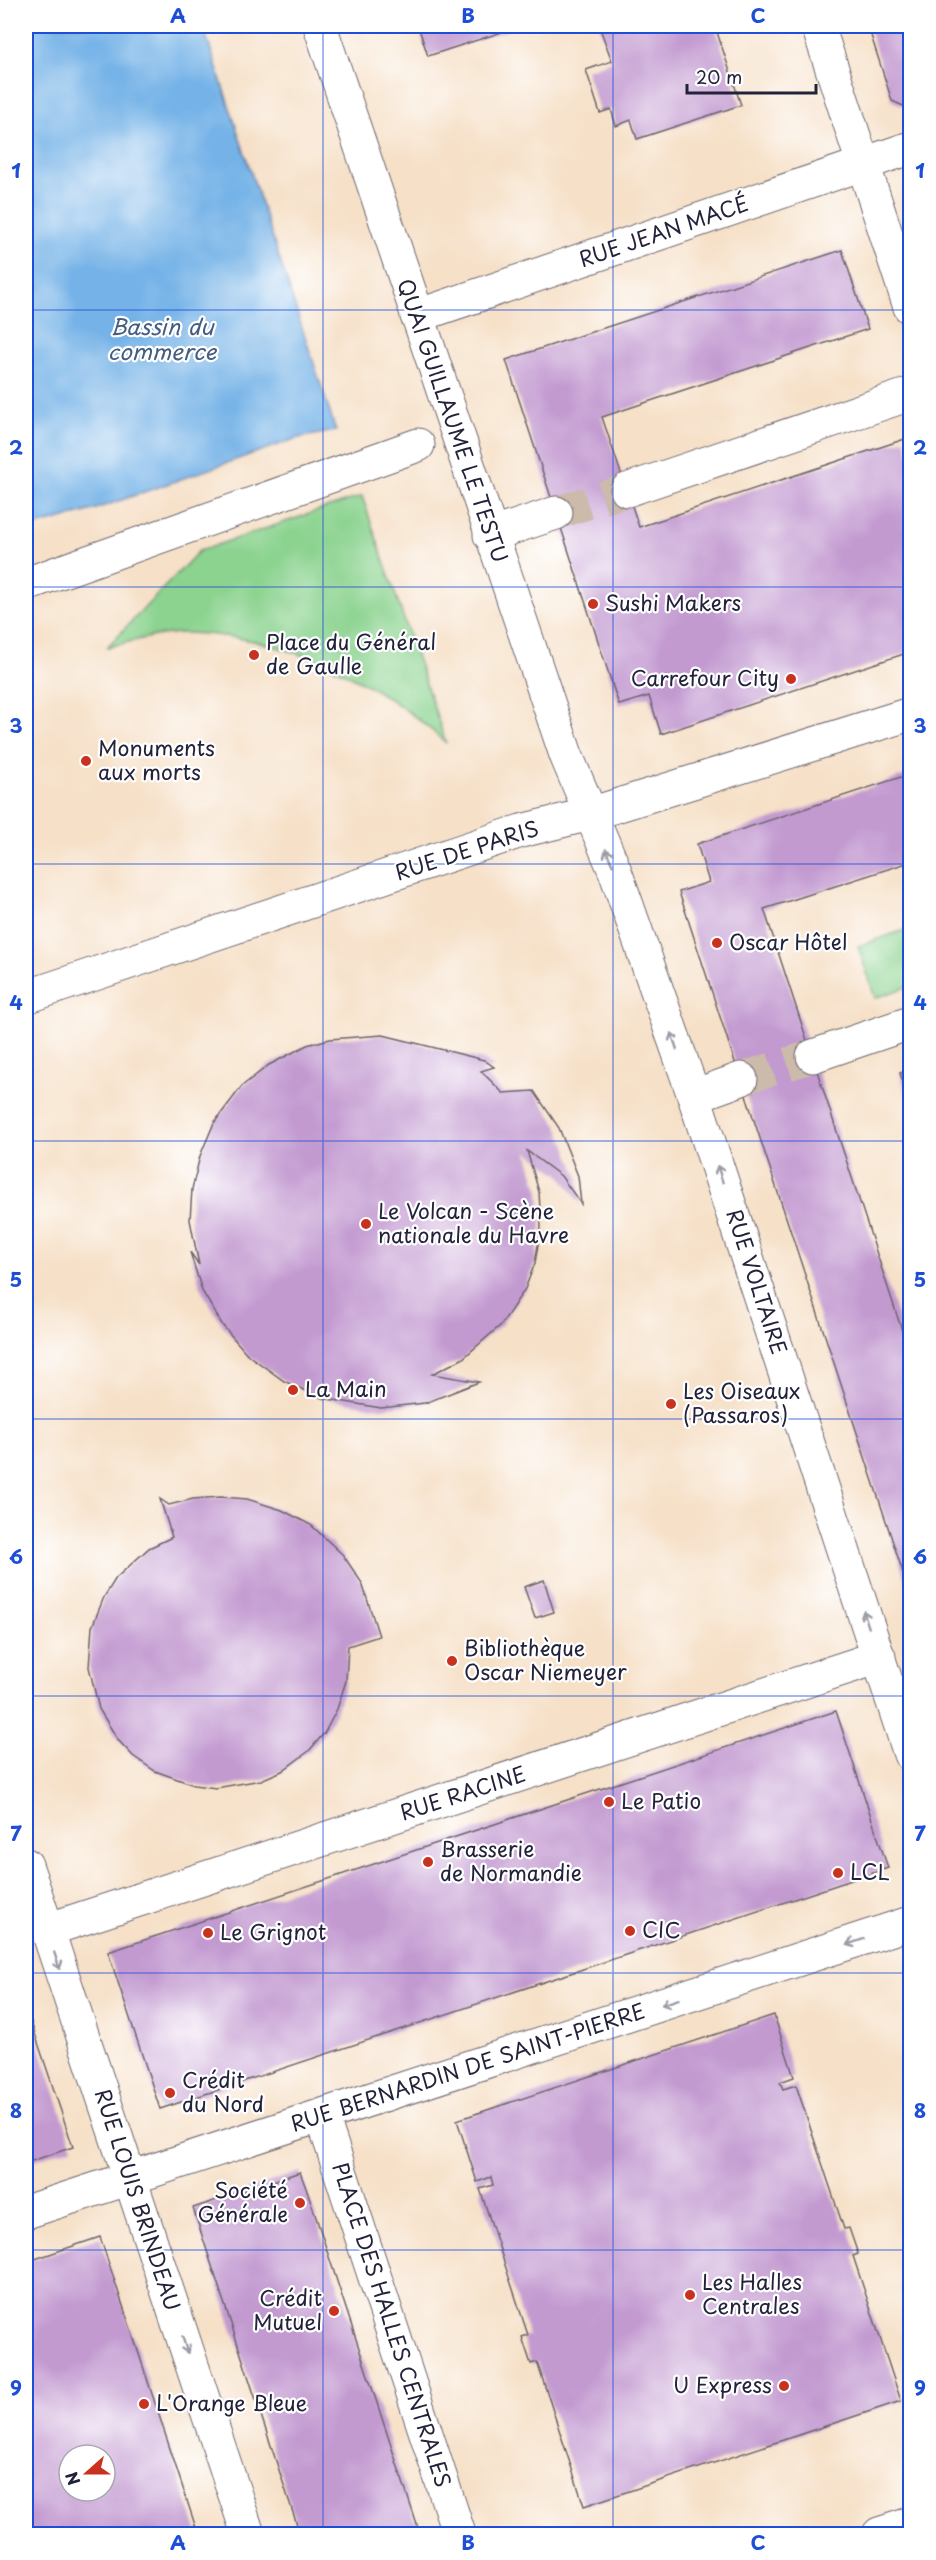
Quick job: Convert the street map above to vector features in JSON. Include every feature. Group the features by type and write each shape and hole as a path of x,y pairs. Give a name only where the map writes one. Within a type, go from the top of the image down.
{"street":[{"name":"QUAI GUILLAUME LE TESTU","path":"320,26 490,536 566,755 590,814"},
{"path":"818,26 910,307"},
{"name":"RUE JEAN MACÉ","path":"417,316 910,148"},
{"path":"627,490 910,394"},
{"path":"26,584 418,445"},
{"path":"490,536 556,513"},
{"name":"RUE DE PARIS","path":"26,997 521,831 590,814 910,714"},
{"name":"RUE VOLTAIRE","path":"590,814 615,871 694,1096 910,1754"},
{"path":"813,1056 910,1023"},
{"path":"694,1096 741,1080"},
{"name":"RUE RACINE","path":"47,1930 879,1657"},
{"name":"RUE LOUIS BRINDEAU","path":"26,1865 248,2535"},
{"name":"RUE BERNARDIN DE SAINT-PIERRE","path":"26,2212 910,1923"},
{"name":"PLACE DES HALLES CENTRALES","path":"322,2116 459,2535"},
{"path":"879,2535 910,2524"}],"green space":[{"path":"362,496 446,743 390,699 359,680 293,652 259,642 224,636 178,633 107,647 199,551"},
{"path":"910,928 910,986 875,998 858,946"}],"water":[{"name":"Bassin du commerce","path":"26,26 203,26 336,431 298,438 93,510 26,529"}],"building":[{"path":"418,26 521,26 428,56"},
{"path":"599,26 715,26 741,105 637,139 631,120 616,126 611,109 600,113 586,70 612,61"},
{"path":"868,26 910,26 910,109 892,101"},
{"path":"842,250 868,329 602,417 639,527 905,439 910,457 910,652 661,734 649,696 619,705 506,360"},
{"path":"910,774 910,862 764,909 910,1355 910,1594 679,892 709,882 697,844"},
{"name":"Le Volcan - Scène nationale du Havre","path":"383,1035 484,1060 494,1067 481,1071 503,1093 534,1091 559,1128 578,1176 581,1204 561,1176 527,1151 539,1192 541,1227 535,1263 525,1289 501,1325 462,1359 432,1374 479,1382 425,1403 381,1408 322,1398 284,1381 248,1355 223,1326 202,1291 190,1252 199,1265 190,1220 192,1189 200,1156 214,1123 242,1086 269,1065 307,1045 330,1039"},
{"path":"910,1070 910,1105 900,1073"},
{"path":"221,1497 247,1499 282,1510 311,1525 343,1555 362,1583 379,1636 348,1646 346,1681 337,1709 325,1732 309,1751 282,1771 261,1780 216,1788 194,1785 155,1771 133,1756 118,1740 99,1709 89,1667 92,1627 104,1597 116,1578 149,1548 172,1537 160,1499 169,1505 193,1499"},
{"path":"544,1580 554,1612 535,1618 524,1587"},
{"path":"836,1711 888,1868 160,2109 108,1952"},
{"path":"26,2007 73,2147 26,2163"},
{"name":"Les Halles Centrales","path":"774,2015 794,2077 780,2082 783,2089 796,2085 844,2229 849,2228 858,2254 853,2256 901,2401 584,2506 537,2362 531,2364 522,2337 528,2335 480,2189 493,2185 491,2177 477,2182 457,2120"},
{"path":"300,2172 420,2534 300,2534 193,2208"},
{"path":"100,2237 198,2534 26,2534 26,2262"}],"tunnel":[{"path":"556,513 627,490"},
{"path":"741,1079 813,1056"}],"place":[{"name":"Sushi Makers","path":"593,604"},
{"name":"Place du Général de Gaulle","path":"254,655"},
{"name":"Carrefour City","path":"791,679"},
{"name":"Monuments aux morts","path":"86,761"},
{"name":"Oscar Hôtel","path":"717,943"},
{"name":"Le Volcan - Scène nationale du Havre","path":"366,1224"},
{"name":"La Main","path":"293,1390"},
{"name":"Les Oiseaux (Passaros)","path":"671,1404"},
{"name":"Bibliothèque Oscar Niemeyer","path":"452,1661"},
{"name":"Le Patio","path":"609,1802"},
{"name":"Brasserie de Normandie","path":"428,1862"},
{"name":"LCL","path":"838,1873"},
{"name":"CIC","path":"630,1931"},
{"name":"Le Grignot","path":"208,1933"},
{"name":"Crédit du Nord","path":"170,2093"},
{"name":"Société Générale","path":"300,2203"},
{"name":"Les Halles Centrales","path":"690,2295"},
{"name":"Crédit Mutuel","path":"334,2311"},
{"name":"U Express","path":"784,2386"},
{"name":"L'Orange Bleue","path":"144,2404"}]}
